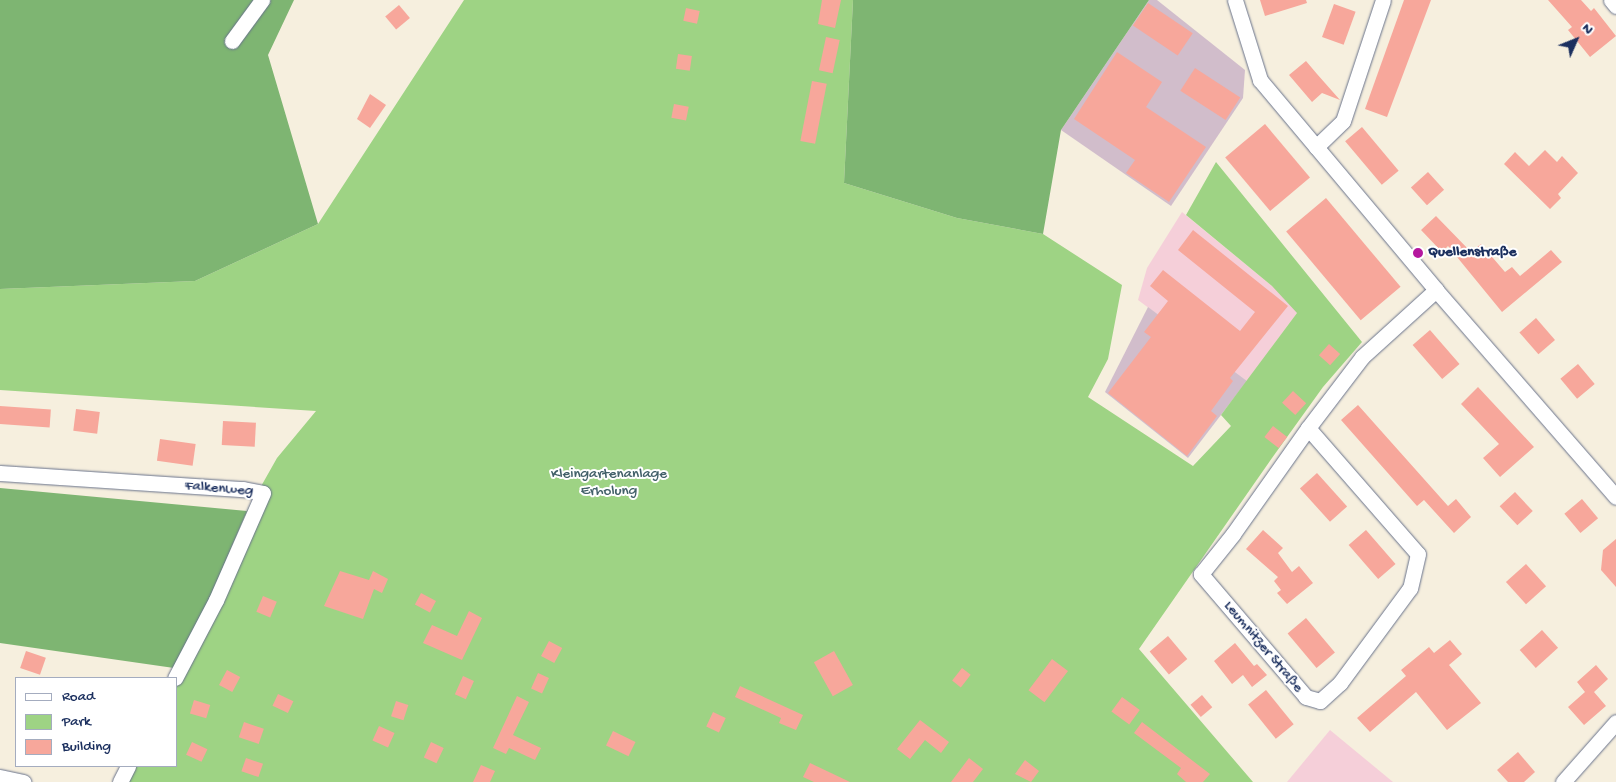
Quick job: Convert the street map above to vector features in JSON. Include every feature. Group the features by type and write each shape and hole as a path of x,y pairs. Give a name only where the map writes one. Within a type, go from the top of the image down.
{"street":[{"path":"232,41 262,0"},
{"path":"1235,0 1260,80 1436,290 1616,497"},
{"path":"1316,147 1343,121 1383,0"},
{"path":"1611,0 1616,6"},
{"name":"Leumnitzer Straße","path":"1308,428 1418,554 1410,588 1340,683 1320,701 1306,697 1201,574 1308,428 1362,357 1436,290"},
{"name":"Falkenweg","path":"0,473 243,489 263,493 216,600 176,677"},
{"path":"1563,782 1616,722"},
{"path":"120,782 128,767"},
{"path":"0,777 23,782"}],"shaded area":[{"path":"1149,0 1157,0 1245,70 1243,98 1171,206 1061,130"},
{"path":"1182,212 1300,309 1247,381 1138,300 1147,268"},
{"path":"1148,307 1247,381 1188,458 1105,392"},
{"path":"1330,730 1393,782 1287,782"}],"green space":[{"path":"0,0 294,0 268,55 318,224 195,281 0,289"},
{"name":"Kleingartenanlage Erholung","path":"464,0 853,0 844,183 957,218 1043,234 1122,285 1108,359 1088,397 1193,466 1231,426 1221,415 1297,313 1272,286 1186,215 1216,162 1362,342 1323,387 1139,649 1253,782 125,782 133,767 178,767 178,683 247,511 277,458 316,411 0,390 0,289 195,281 318,224"},
{"path":"853,0 1149,0 1061,130 1043,234 957,218 844,183"},
{"path":"0,488 247,511 202,617 174,668 0,643"}],"building":[{"path":"822,0 841,0 835,28 818,24"},
{"path":"1260,0 1306,0 1307,3 1265,16"},
{"path":"1404,0 1431,0 1387,117 1365,109"},
{"path":"1548,0 1581,0 1591,11 1594,8 1616,36 1590,57 1568,30 1572,27"},
{"path":"1148,3 1193,33 1178,56 1133,25"},
{"path":"1334,4 1356,12 1344,45 1322,37"},
{"path":"399,5 410,18 396,30 385,17"},
{"path":"686,8 700,11 697,24 683,21"},
{"path":"826,37 840,40 833,73 819,70"},
{"path":"1117,52 1162,82 1146,107 1206,147 1169,202 1126,173 1135,160 1074,119"},
{"path":"678,54 692,56 690,71 676,69"},
{"path":"1306,61 1340,100 1322,93 1312,102 1289,75"},
{"path":"1195,68 1240,97 1226,120 1180,91"},
{"path":"812,81 827,84 815,144 800,141"},
{"path":"370,94 386,105 370,128 357,119"},
{"path":"674,104 689,107 686,121 671,118"},
{"path":"1265,124 1310,178 1270,211 1225,157"},
{"path":"1362,127 1399,171 1382,185 1345,141"},
{"path":"1545,150 1557,162 1562,156 1578,173 1558,194 1561,198 1550,209 1504,164 1515,152 1529,166"},
{"path":"1428,172 1444,190 1427,205 1411,187"},
{"path":"1326,198 1401,287 1361,320 1286,231"},
{"path":"1436,216 1471,252 1481,244 1505,272 1512,267 1520,276 1551,250 1562,262 1502,312 1448,246 1442,252 1421,230"},
{"path":"1193,230 1288,306 1230,378 1233,381 1211,411 1217,416 1187,456 1108,393 1151,337 1144,332 1168,301 1150,286 1163,270 1240,331 1255,312 1178,250"},
{"path":"1536,318 1555,340 1538,354 1519,332"},
{"path":"1430,330 1460,364 1442,379 1413,345"},
{"path":"1329,344 1340,354 1330,365 1319,355"},
{"path":"1578,364 1595,384 1577,399 1560,379"},
{"path":"1478,387 1534,447 1500,477 1483,458 1499,444 1461,404"},
{"path":"1293,391 1306,403 1295,415 1282,403"},
{"path":"1358,405 1448,506 1456,499 1471,517 1454,533 1424,500 1417,506 1341,420"},
{"path":"0,406 51,410 50,428 0,424"},
{"path":"76,409 100,412 97,434 73,431"},
{"path":"223,421 256,423 255,447 222,445"},
{"path":"1273,426 1287,437 1279,448 1264,437"},
{"path":"160,439 196,444 193,466 157,461"},
{"path":"1317,473 1347,506 1330,522 1300,488"},
{"path":"1515,492 1533,511 1517,525 1500,506"},
{"path":"1582,499 1598,518 1580,533 1564,514"},
{"path":"1263,530 1283,548 1278,553 1292,572 1299,566 1313,583 1287,604 1277,593 1281,590 1274,581 1278,577 1246,549"},
{"path":"1366,530 1396,564 1378,579 1349,545"},
{"path":"1616,539 1616,587 1601,570 1603,550"},
{"path":"1526,564 1546,586 1526,604 1506,582"},
{"path":"340,571 369,580 373,571 388,579 382,593 374,589 363,619 324,606"},
{"path":"421,593 436,601 430,612 415,604"},
{"path":"263,596 277,602 270,618 256,612"},
{"path":"469,611 482,618 462,660 423,643 432,625 457,636"},
{"path":"1306,618 1335,652 1317,668 1288,633"},
{"path":"1542,630 1558,648 1536,668 1520,650"},
{"path":"1168,636 1187,659 1169,674 1150,651"},
{"path":"1450,640 1462,654 1449,665 1481,703 1447,730 1416,692 1370,732 1357,718 1406,676 1401,670 1429,647 1434,653"},
{"path":"549,641 562,648 554,663 541,656"},
{"path":"1235,643 1254,666 1257,664 1267,675 1252,687 1243,675 1232,684 1214,661"},
{"path":"26,651 46,658 40,675 20,668"},
{"path":"834,651 853,685 833,696 814,662"},
{"path":"1052,659 1068,671 1045,702 1029,690"},
{"path":"1596,665 1608,679 1594,692 1606,706 1584,725 1568,707 1585,692 1577,682"},
{"path":"962,668 971,675 961,687 952,681"},
{"path":"227,670 240,677 232,692 219,685"},
{"path":"538,673 549,678 542,693 531,689"},
{"path":"463,676 474,681 466,699 455,694"},
{"path":"740,686 803,715 796,730 779,723 781,718 735,697"},
{"path":"1266,690 1294,724 1276,739 1248,704"},
{"path":"278,694 293,701 288,713 273,706"},
{"path":"1202,695 1212,707 1201,717 1191,705"},
{"path":"517,696 529,702 513,735 541,748 535,760 509,748 506,754 493,748"},
{"path":"1122,697 1140,710 1129,724 1111,712"},
{"path":"194,700 210,705 206,718 190,713"},
{"path":"396,701 408,705 403,720 391,716"},
{"path":"713,712 726,718 719,732 706,727"},
{"path":"920,720 949,742 941,753 925,740 910,759 897,749"},
{"path":"244,722 264,729 259,744 239,737"},
{"path":"1142,722 1210,774 1203,782 1186,782 1177,774 1181,768 1134,733"},
{"path":"379,726 395,733 388,748 372,741"},
{"path":"613,731 635,742 628,756 606,745"},
{"path":"192,742 207,749 201,762 186,755"},
{"path":"431,742 444,748 437,763 424,757"},
{"path":"1518,752 1535,772 1524,782 1508,782 1497,770"},
{"path":"246,758 263,764 258,777 241,771"},
{"path":"969,758 983,769 973,782 951,782"},
{"path":"1025,760 1039,771 1031,782 1015,774"},
{"path":"810,763 850,782 814,782 803,777"},
{"path":"481,765 495,771 490,782 473,782"}],"place":[{"name":"Quellenstraße","path":"1418,253"}]}
